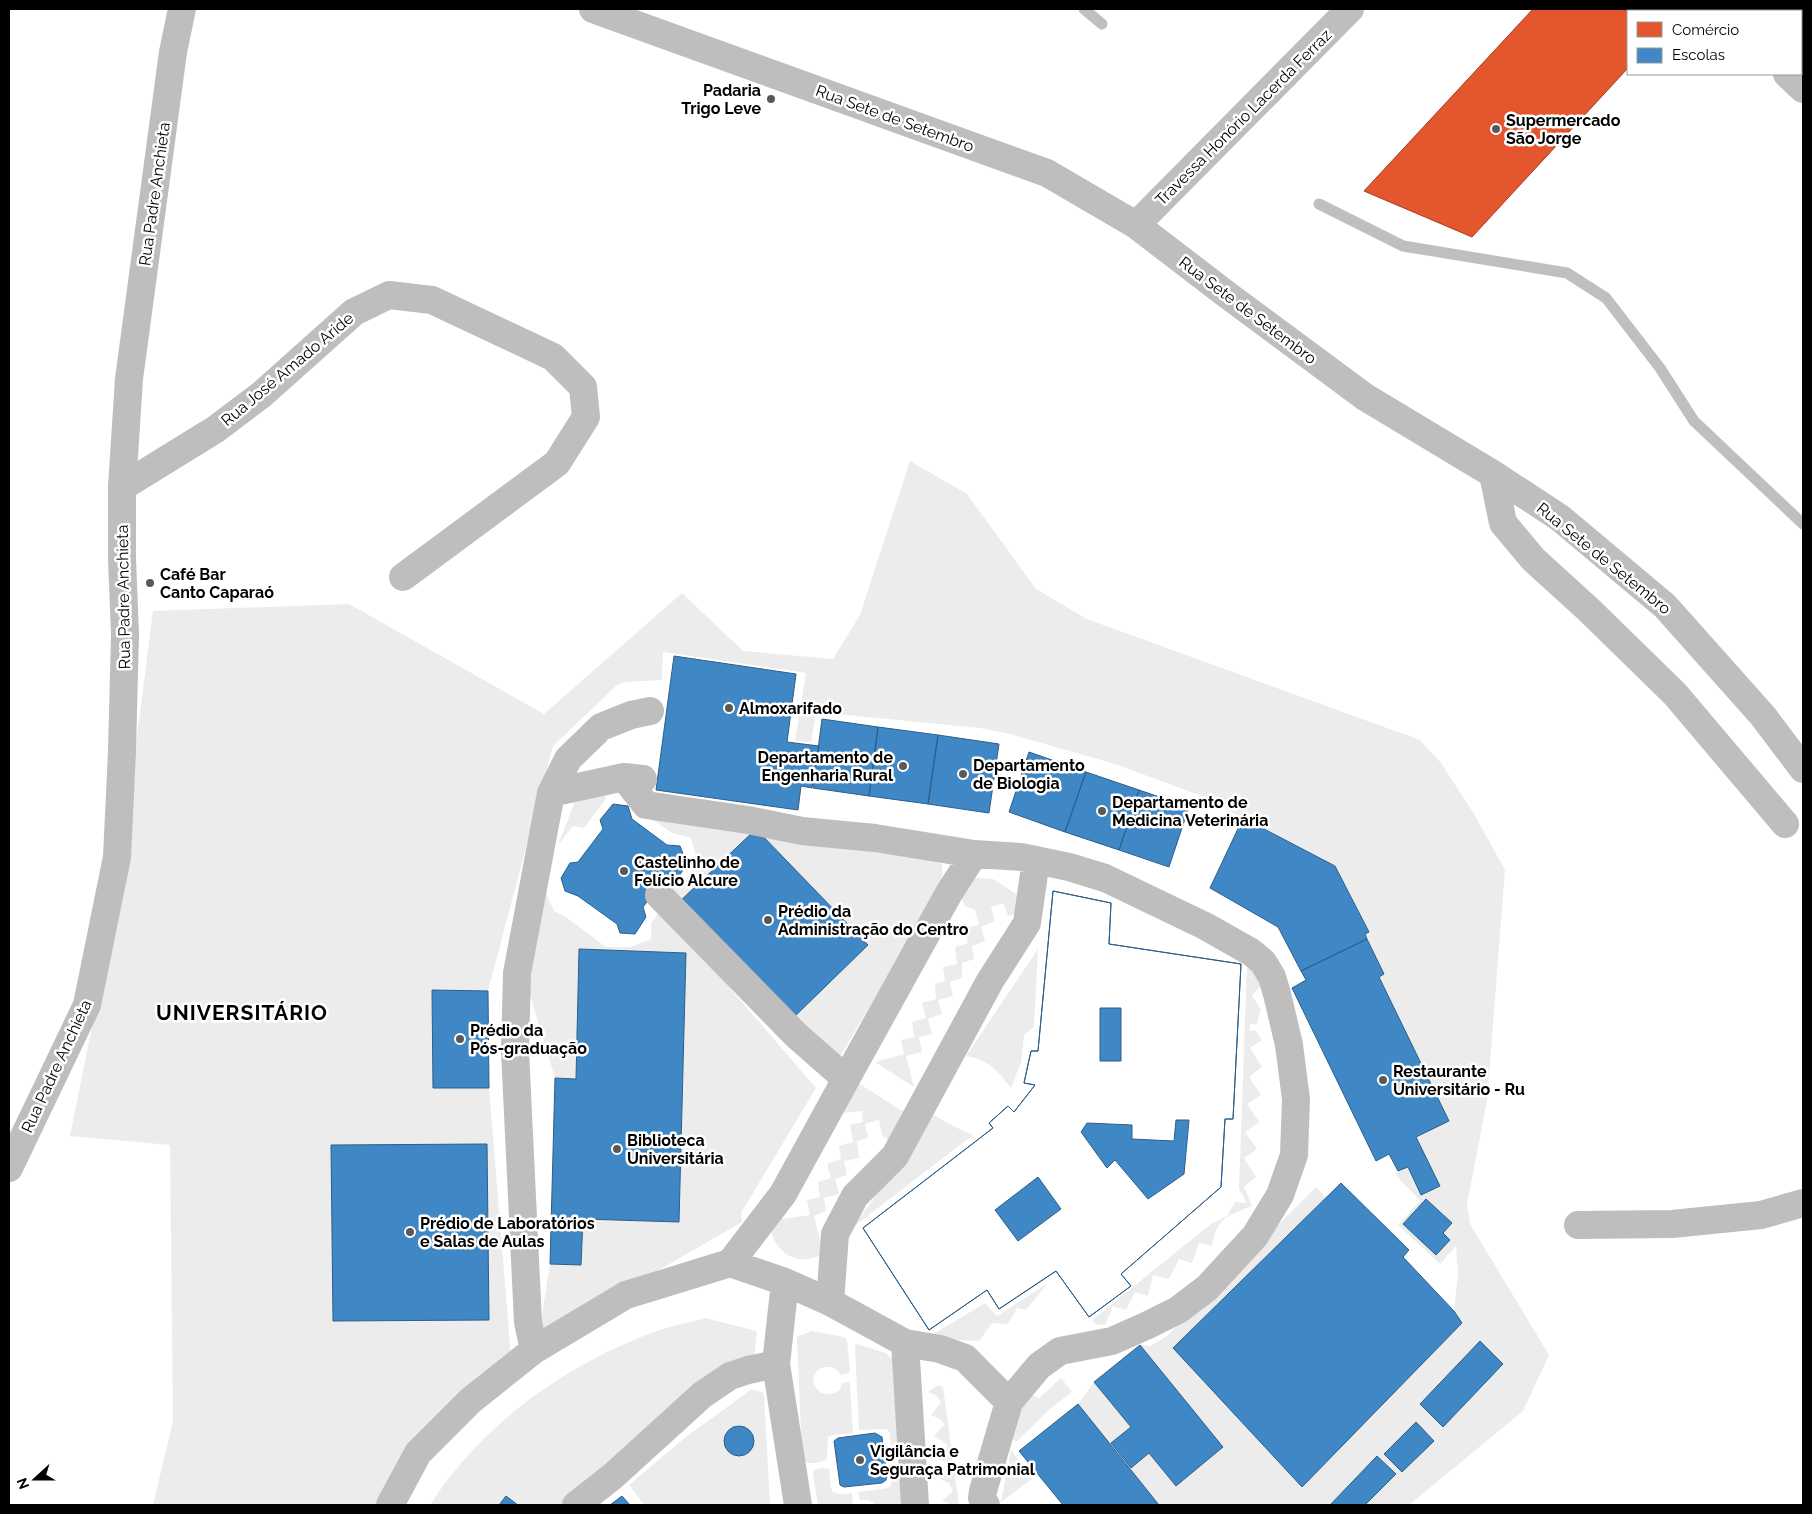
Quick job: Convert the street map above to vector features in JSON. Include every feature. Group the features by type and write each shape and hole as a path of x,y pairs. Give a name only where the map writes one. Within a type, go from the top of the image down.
{"main road":[{"name":"Rua Padre Anchieta","path":"9,1168 87,1005 117,857 122,751 124,644 122,487 129,380 173,52 182,9"},
{"name":"Rua Sete de Setembro","path":"593,9 1047,173 1136,225 1365,397 1493,474 1560,518 1665,606 1763,716 1803,769"},
{"name":"Travessa Honório Lacerda Ferraz","path":"1136,225 1350,9"},
{"path":"1788,75 1803,89"},
{"name":"Rua José Amado Aride","path":"122,487 216,429 261,395 354,312 389,295 432,300 553,357 583,387 586,417 557,463 403,577"},
{"path":"1493,474 1503,523 1533,559 1676,694 1785,824"},
{"path":"534,1350 528,1322 515,1050 517,973 552,793 568,759 601,727 631,715 650,711"},
{"path":"552,793 637,779 646,805 748,820 802,831 875,838 974,854 1021,857 1069,867 1105,878 1205,926 1251,952 1263,962 1272,977 1278,994 1289,1045 1296,1099 1294,1155 1280,1195 1255,1236 1206,1288 1178,1310 1112,1340 1060,1351 1039,1366 1009,1402 983,1491 982,1498 986,1505"},
{"path":"390,1505 418,1453 470,1401 534,1350 626,1295 730,1263 783,1194 949,893 974,854"},
{"path":"830,1302 835,1234 854,1196 895,1156 990,981 1027,923 1036,860"},
{"path":"659,895 796,1035 846,1079"},
{"path":"1578,1225 1672,1224 1761,1215 1803,1203"},
{"path":"730,1263 785,1282 830,1302 905,1343 940,1349 965,1358 1009,1402"},
{"path":"785,1282 776,1364 798,1505"},
{"path":"905,1343 915,1505"},
{"path":"576,1505 613,1476 702,1395 730,1376 776,1364"}],"shaded area":[{"path":"910,461 967,494 1036,589 1087,619 1420,740 1441,763 1474,814 1505,870 1487,1101 1467,1204 1470,1224 1549,1355 1523,1411 1409,1505 1159,1505 1078,1404 1094,1382 1131,1427 1111,1443 1131,1468 1149,1453 1223,1447 1140,1345 1150,1346 1167,1336 1316,1187 1326,1198 1173,1348 1301,1487 1462,1323 1454,1311 1458,1273 1456,1246 1440,1264 1398,1225 1420,1201 1395,1174 1408,1167 1422,1195 1440,1186 1416,1137 1449,1121 1379,977 1384,974 1365,934 1369,932 1335,866 1199,795 1115,764 1010,734 980,728 816,712 811,742 795,741 806,673 663,652 662,680 624,682 617,685 553,746 488,991 432,991 433,1088 489,1088 511,1357 381,1505 153,1505 173,1421 170,1145 70,1136 113,923 153,611 349,604 544,714 682,593 743,651 833,659 860,615"},
{"path":"592,786 650,792 857,835 942,864 942,880 934,898 832,1070 665,893 670,886 678,887 681,885 698,863 691,838 672,833 643,813 620,791 607,793 605,800 584,828 573,826 558,845 576,799"},
{"path":"973,879 993,879 1019,896 1020,913 1008,916 1003,903 991,907 995,921 981,927 985,941 972,946 974,959 962,963 962,978 950,982 953,996 938,1000 942,1014 928,1019 932,1034 919,1037 922,1052 906,1056 914,1087 875,1062 904,1054 901,1040 914,1037 912,1022 926,1018 922,1003 936,999 935,984 945,981 943,967 957,964 955,947 968,943 965,928 979,925 975,910 965,906 960,896"},
{"path":"545,891 554,911 567,918 606,947 630,947 651,939 651,924 661,908 816,1088 741,1213 742,1222 538,1340 550,1264 581,1265 583,1219 679,1221 686,953 579,949 576,1079 555,1078 522,969"},
{"path":"1038,949 1034,1027 1024,1035 1021,1062 1011,1088 992,1067 980,1060 966,1056"},
{"path":"1247,964 1262,985 1252,995 1261,1010 1256,1025 1251,1023 1249,1030 1256,1031 1262,1040 1250,1048 1262,1067 1249,1077 1261,1095 1247,1104 1259,1122 1245,1132 1257,1149 1244,1158 1256,1177 1244,1187 1252,1206 1230,1215 1220,1223 1212,1246 1199,1243 1192,1263 1179,1259 1169,1279 1153,1275 1148,1296 1135,1292 1126,1310 1113,1306 1105,1325 1095,1324 1092,1320 1211,1224 1227,1216 1235,1202 1247,1203 1239,1189"},
{"path":"855,1081 907,1114 896,1138 888,1140 882,1135 879,1120 865,1124 868,1137 857,1142 859,1158 844,1161 847,1175 835,1179 839,1194 824,1198 826,1211 814,1216 823,1254 813,1258 795,1258 780,1249 771,1232 769,1221 810,1215 807,1200 820,1197 818,1182 831,1178 827,1164 841,1159 839,1146 853,1142 850,1125 863,1122 862,1111 843,1113"},
{"path":"934,1115 973,1135 853,1227"},
{"path":"1047,1284 1026,1310 1017,1308 1008,1324 992,1323 979,1341 927,1338 985,1303 997,1316"},
{"path":"705,1318 757,1331 753,1367 707,1385 561,1505 520,1505 506,1496 499,1505 430,1505 474,1448 528,1400 589,1362 621,1346 660,1330"},
{"path":"812,1331 844,1337 847,1340 850,1371 841,1375 834,1368 826,1367 818,1370 813,1379 816,1388 826,1394 840,1390 842,1383 848,1382 850,1384 853,1433 828,1437 827,1459 813,1463 805,1462 802,1455 797,1337"},
{"path":"856,1344 886,1353 896,1363 903,1452 897,1459 891,1462 890,1433 887,1429 859,1430"},
{"path":"1061,1378 1072,1392 1051,1408 1016,1442 1008,1435 1027,1393 1039,1398"},
{"path":"938,1385 943,1387 959,1505 952,1505 942,1501 953,1491 949,1483 940,1479 950,1467 946,1462 937,1459 948,1446 934,1436 945,1424 940,1419 931,1415 941,1402 937,1396 928,1392"},
{"path":"752,1389 764,1393 770,1505 644,1505 629,1485 687,1436"},
{"path":"1011,1450 1032,1479 1001,1502"},
{"path":"907,1464 907,1505 876,1505 869,1500 860,1500 858,1492 888,1488 891,1485 893,1471"},
{"path":"821,1468 829,1469 833,1492 840,1494 852,1493 853,1505 818,1505 813,1474 814,1470"}],"building: Comércio":[{"name":"Supermercado São Jorge","path":"1533,9 1665,10 1627,10 1627,69 1472,237 1364,191"}],"building: Escolas":[{"name":"Almoxarifado","path":"674,656 796,674 787,742 819,746 812,788 801,786 798,810 656,790"},
{"path":"822,719 878,727 869,796 813,788"},
{"name":"Departamento de Engenharia Rural","path":"878,727 938,735 928,804 869,796"},
{"name":"Departamento de Biologia","path":"938,735 999,744 989,813 928,804"},
{"path":"1029,752 1086,772 1065,832 1009,812"},
{"name":"Departamento de Medicina Veterinária","path":"1086,772 1139,790 1119,850 1065,832"},
{"path":"1139,790 1189,807 1169,867 1119,850"},
{"name":"Castelinho de Felício Alcure","path":"613,804 628,806 632,819 667,845 680,846 687,864 677,879 663,880 643,907 646,917 635,934 620,933 617,924 578,896 565,891 561,878 570,863 578,862 603,829 600,820"},
{"path":"1243,818 1335,866 1369,932 1365,934 1367,939 1301,971 1278,927 1210,888"},
{"name":"Prédio da Administração do Centro","path":"756,829 868,945 789,1022 676,905"},
{"path":"1053,891 1111,903 1109,944 1241,964 1233,1119 1225,1119 1221,1187 1121,1274 1131,1286 1089,1317 1056,1271 999,1309 987,1290 929,1330 863,1228 993,1128 989,1123 1008,1106 1014,1112 1035,1085 1024,1083 1031,1051 1038,1051","holes":["1100,1008 1121,1008 1121,1061 1100,1061","1176,1120 1189,1120 1184,1174 1148,1199 1115,1160 1107,1168 1081,1132 1087,1123 1132,1125 1132,1139 1174,1141","1038,1177 1061,1209 1018,1241 995,1210"]},
{"path":"1053,891 1111,903 1109,944 1241,964 1233,1119 1225,1119 1221,1187 1121,1274 1131,1286 1089,1317 1056,1271 999,1309 987,1290 929,1330 863,1228 993,1128 989,1123 1008,1106 1014,1112 1035,1085 1024,1083 1031,1051 1038,1051"},
{"name":"Restaurante Universitário - Ru","path":"1367,939 1384,974 1379,977 1449,1121 1416,1137 1440,1186 1421,1195 1408,1167 1398,1171 1389,1154 1376,1161 1292,988 1306,980 1301,971"},
{"name":"Biblioteca Universitária","path":"579,949 686,953 679,1222 583,1219 581,1265 550,1264 555,1078 576,1079"},
{"name":"Prédio da Pós-graduação","path":"432,990 488,991 489,1088 433,1088"},
{"name":"Prédio de Laboratórios e Salas de Aulas","path":"487,1144 489,1320 333,1321 331,1145"},
{"path":"1341,1183 1409,1250 1403,1257 1454,1311 1462,1323 1302,1487 1173,1348"},
{"path":"1426,1199 1452,1223 1443,1233 1450,1240 1436,1255 1403,1224"},
{"path":"1480,1341 1503,1364 1443,1427 1420,1404"},
{"path":"1140,1345 1223,1447 1176,1486 1149,1453 1131,1468 1111,1443 1131,1427 1094,1382"},
{"path":"1078,1404 1159,1505 1063,1505 1019,1451"},
{"path":"1416,1422 1434,1441 1402,1472 1384,1454"},
{"path":"739,1426 750,1430 754,1441 750,1452 739,1456 728,1452 724,1441 728,1430"},
{"name":"Vigilância e Seguraça Patrimonial","path":"875,1433 882,1437 886,1480 882,1483 844,1487 840,1485 834,1441 838,1438"},
{"path":"1377,1456 1396,1474 1365,1505 1330,1505"},
{"path":"506,1496 518,1505 499,1505"},
{"path":"622,1496 630,1505 610,1505"}],"waterway":[{"path":"1084,9 1102,24"},
{"path":"1319,204 1403,246 1567,273 1606,298 1660,368 1694,421 1803,524"}],"place":[{"name":"Padaria Trigo Leve","path":"771,99"},
{"name":"Supermercado São Jorge","path":"1496,129"},
{"name":"Café Bar Canto Caparaó","path":"150,583"},
{"name":"Almoxarifado","path":"729,708"},
{"name":"Departamento de Engenharia Rural","path":"903,766"},
{"name":"Departamento de Biologia","path":"963,774"},
{"name":"Departamento de Medicina Veterinária","path":"1102,811"},
{"name":"Castelinho de Felício Alcure","path":"624,871"},
{"name":"Prédio da Administração do Centro","path":"768,920"},
{"name":"Prédio da Pós-graduação","path":"460,1039"},
{"name":"Restaurante Universitário - Ru","path":"1383,1080"},
{"name":"Biblioteca Universitária","path":"617,1149"},
{"name":"Prédio de Laboratórios e Salas de Aulas","path":"410,1232"},
{"name":"Vigilância e Seguraça Patrimonial","path":"860,1460"}],"district":[{"name":"UNIVERSITÁRIO","path":"242,1013"}]}
